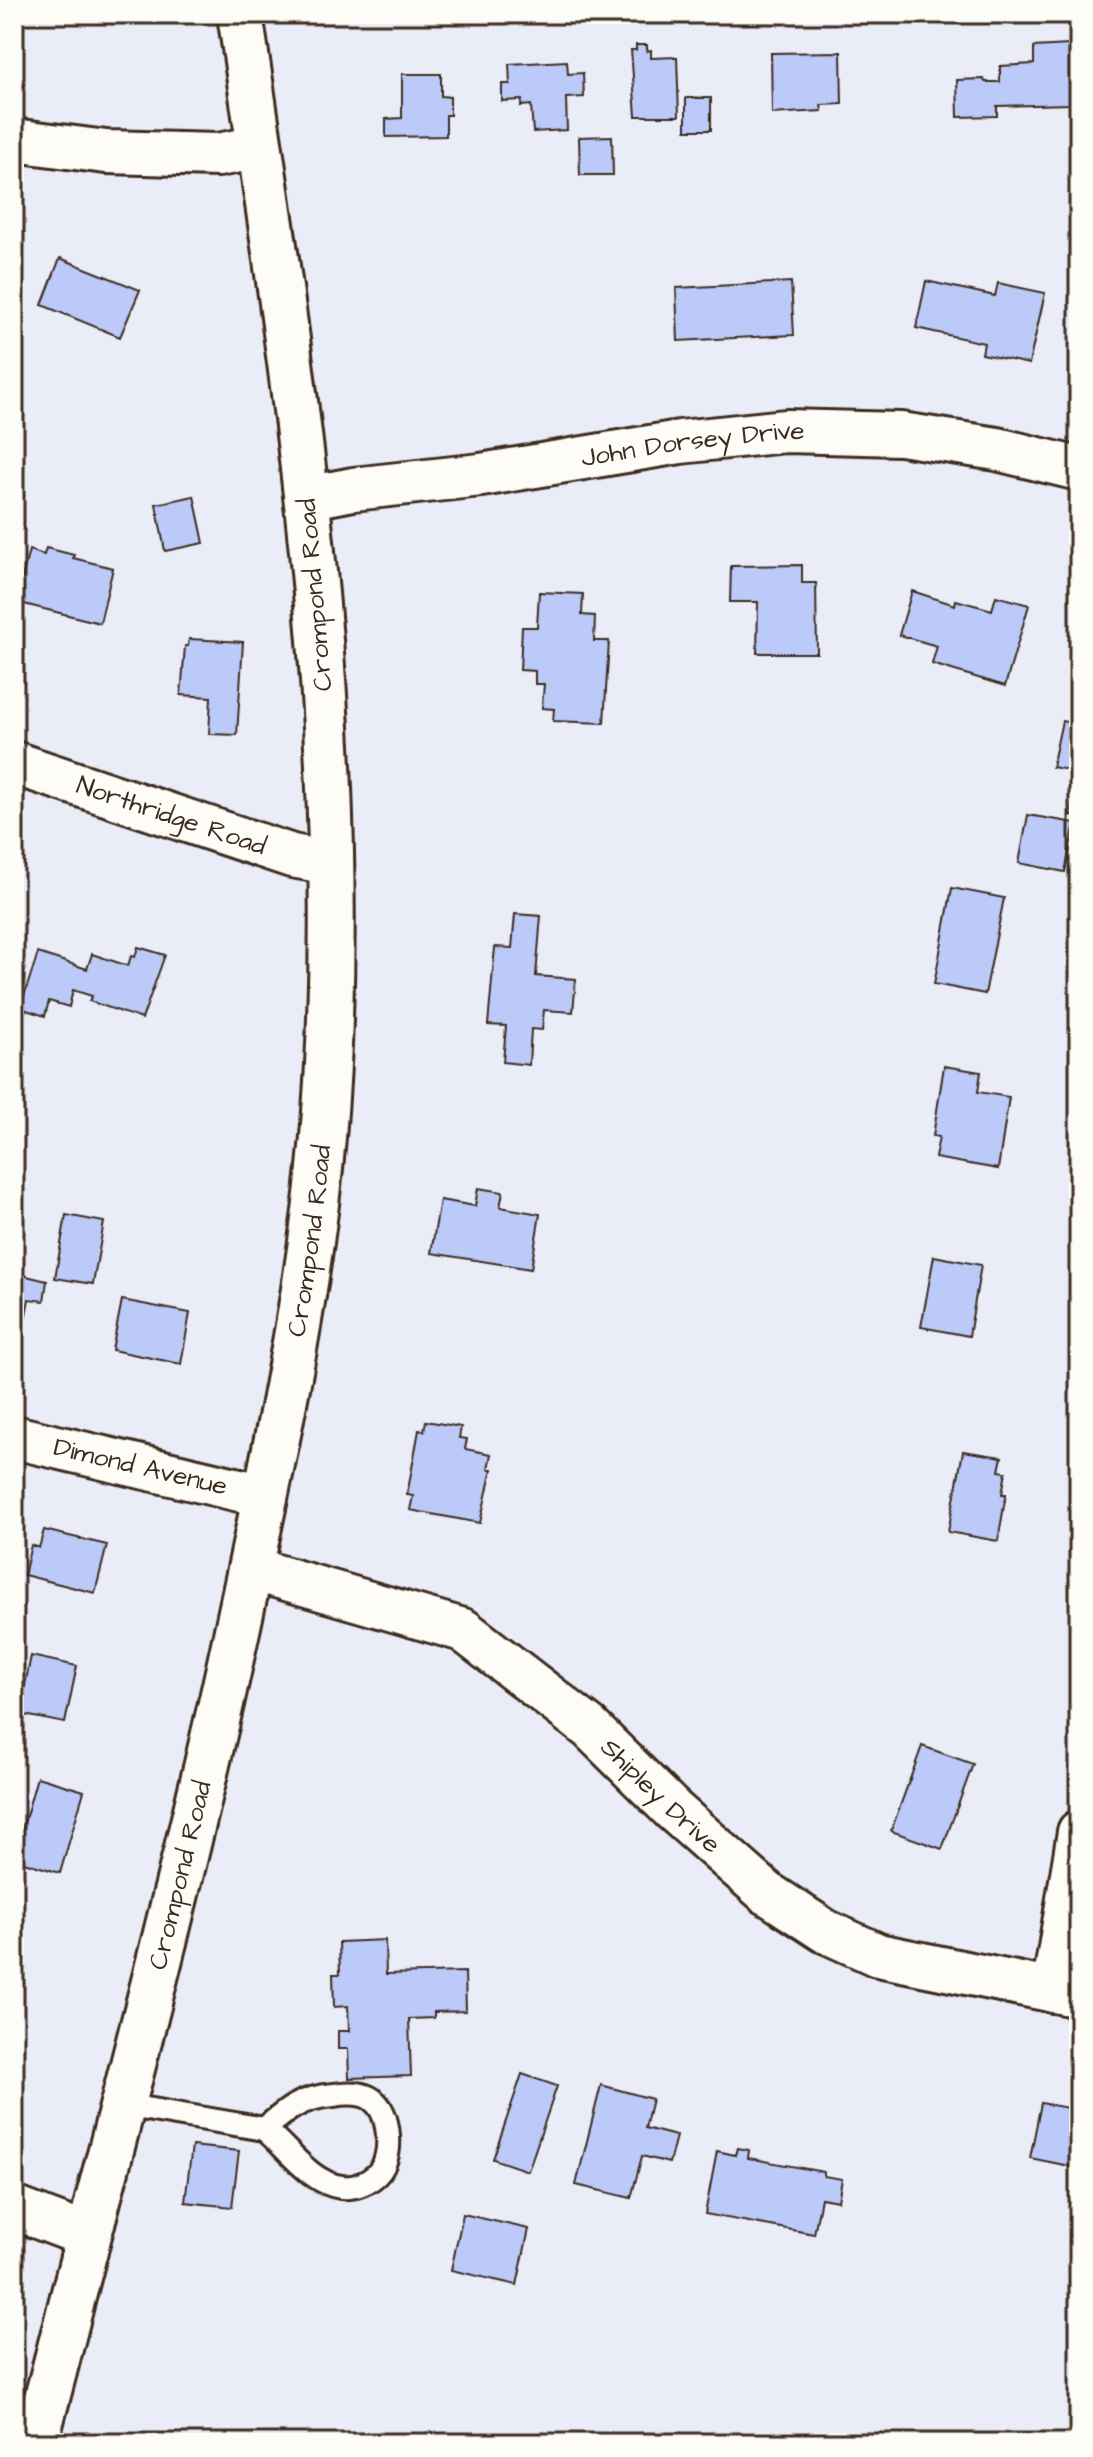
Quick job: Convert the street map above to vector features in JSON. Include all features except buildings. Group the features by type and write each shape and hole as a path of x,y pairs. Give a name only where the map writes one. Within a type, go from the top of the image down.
{"main road":[{"name":"Crompond Road","path":"35,2443 193,1824 252,1569 314,1228 323,1134 328,1046 331,863 319,626 307,498 240,14"}],"street":[{"path":"14,140 106,152 218,155 260,147"},
{"name":"John Dorsey Drive","path":"307,498 353,489 481,475 680,442 786,431 901,434 997,449 1079,469"},
{"name":"Northridge Road","path":"14,763 292,856 331,863"},
{"name":"Dimond Avenue","path":"14,1437 265,1496"},
{"name":"Shipley Drive","path":"252,1569 463,1630 590,1728 673,1810 767,1893 825,1931 878,1955 1066,1994"},
{"path":"1066,1994 1079,1832"},
{"path":"14,2208 88,2236"}],"lane":[{"path":"123,2105 264,2129 281,2142 309,2173 341,2187 363,2185 383,2167 388,2141 384,2115 372,2099 354,2093 319,2096 294,2106 264,2129"}]}
